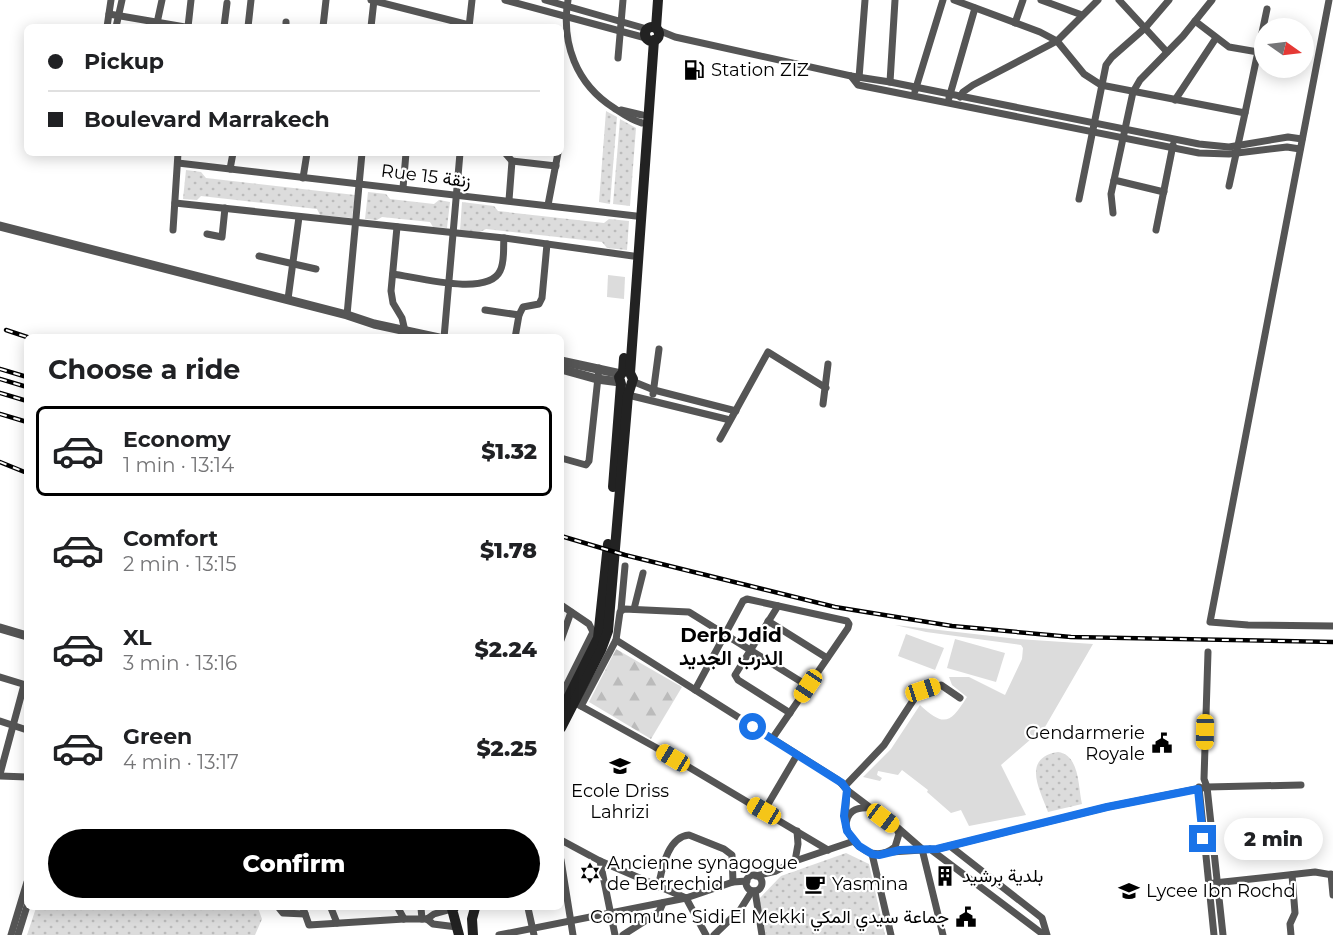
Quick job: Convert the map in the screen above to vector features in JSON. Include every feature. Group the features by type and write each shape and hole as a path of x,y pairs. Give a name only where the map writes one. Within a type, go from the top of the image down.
{"main road":[{"path":"564,718 569,700 601,650 608,631 652,34 651,0"},
{"path":"626,381 642,119 658,0"},
{"path":"453,910 458,931"},
{"path":"458,931 474,913"},
{"path":"473,935 474,913"}],"street":[{"path":"107,24 111,0"},
{"path":"117,24 122,0"},
{"path":"157,23 162,0"},
{"path":"187,24 191,0"},
{"path":"248,24 251,0"},
{"path":"322,24 326,0"},
{"path":"371,24 373,0 462,24"},
{"path":"469,24 472,0"},
{"path":"505,0 620,30 675,37 851,76 949,94 1093,128"},
{"path":"545,0 567,3 621,20 652,34"},
{"path":"618,58 622,0"},
{"path":"858,85 866,0"},
{"path":"890,82 895,0"},
{"path":"914,96 943,0"},
{"path":"954,0 1057,40 1084,74 1101,85 1245,113"},
{"path":"1015,23 1023,0"},
{"path":"1041,0 1082,15"},
{"path":"960,97 973,85 1057,40 1098,0"},
{"path":"1119,0 1167,52"},
{"path":"1079,199 1101,85 1109,61 1145,28 1169,0"},
{"path":"1113,213 1111,194 1133,92 1140,80 1212,0"},
{"path":"1329,0 1210,622 1333,626"},
{"path":"224,24 227,3"},
{"path":"567,3 565,16 567,39 575,66 592,91 616,109 642,119"},
{"path":"947,103 975,8"},
{"path":"1265,18 1267,9"},
{"path":"109,14 164,24"},
{"path":"1195,21 1229,47 1254,51"},
{"path":"1175,100 1216,38"},
{"path":"1229,186 1254,71"},
{"path":"851,76 858,85 947,103 1124,134 1237,150 1288,137 1302,139"},
{"path":"1124,134 1198,153 1287,147 1300,149"},
{"path":"1156,230 1174,140"},
{"path":"173,230 178,156"},
{"path":"231,169 233,156"},
{"path":"303,178 307,156"},
{"path":"347,315 362,156"},
{"path":"403,188 406,156"},
{"path":"443,334 450,283 460,156"},
{"path":"508,156 512,161 556,166"},
{"path":"548,205 558,156"},
{"path":"509,200 512,161"},
{"name":"Rue 15 زنقة","path":"178,163 636,216"},
{"path":"1114,180 1164,192"},
{"path":"175,203 504,238 633,256"},
{"path":"207,234 222,237 225,208"},
{"path":"288,299 299,217"},
{"path":"0,226 347,315 374,324 384,331 408,334 393,303 391,291 397,227"},
{"path":"393,274 450,283 479,285 489,282 496,278 502,266 504,238"},
{"path":"516,334 519,315 524,307 541,302 547,244"},
{"path":"259,256 316,269"},
{"path":"484,310 519,315"},
{"path":"652,401 659,349"},
{"path":"720,439 768,352 825,388"},
{"path":"564,362 599,368 626,381 654,390 736,411"},
{"path":"823,404 828,364"},
{"path":"564,459 586,465 589,461 599,368"},
{"path":"564,370 597,379 626,381 652,401 730,420"},
{"path":"569,700 616,640 625,566"},
{"path":"634,609 643,573"},
{"path":"695,690 743,601 751,600 847,621 848,628 772,740"},
{"path":"778,606 736,672 735,678 790,713"},
{"path":"564,607 589,624 593,632 569,700"},
{"path":"621,610 689,612 808,686"},
{"path":"564,632 571,612"},
{"path":"768,621 827,658"},
{"path":"0,628 24,635"},
{"path":"616,640 838,780 922,849 943,935"},
{"path":"1208,652 1205,783 1223,935"},
{"path":"0,678 24,684"},
{"path":"960,698 941,686 920,692 884,745 846,788 847,831 854,840 872,854 950,846 1107,807 1198,789 1205,783 1301,785"},
{"path":"24,691 0,775 24,777"},
{"path":"569,700 828,850"},
{"path":"0,721 24,729"},
{"path":"764,811 797,755"},
{"path":"1198,789 1214,935"},
{"path":"846,822 853,810 862,807 870,808"},
{"path":"885,854 895,847 899,834 896,827"},
{"path":"795,861 798,844 797,831"},
{"path":"658,888 668,854 676,842 689,835 728,851 733,859 733,882"},
{"path":"714,935 740,910 753,891 759,889 761,884 776,871 795,861 854,840"},
{"path":"564,842 658,888 686,898 706,935"},
{"path":"950,846 1042,918 1046,935"},
{"path":"930,849 1046,935"},
{"path":"872,854 891,935"},
{"path":"600,861 615,935"},
{"path":"762,935 753,891 748,888 747,882 751,877 776,871"},
{"path":"1208,884 1315,872 1332,875 1333,894"},
{"path":"1291,935 1290,924 1295,913 1292,875"},
{"path":"756,876 760,879 761,884"},
{"path":"564,880 573,935"},
{"path":"499,935 533,932 570,921 686,898 733,882 747,882"},
{"path":"623,935 658,912 663,903"},
{"path":"11,935 24,907"},
{"path":"18,935 24,909"},
{"path":"281,910 284,914 304,911 309,925 424,919 447,910"},
{"path":"332,910 337,923"},
{"path":"399,910 404,919"},
{"path":"422,910 424,919 458,931"},
{"path":"528,910 533,932"}],"green space":[{"path":"606,111 617,117 610,204 599,202"},
{"path":"620,119 636,128 630,206 613,204"},
{"path":"186,170 201,172 206,178 355,195 352,218 320,215 317,209 201,196 197,200 183,199"},
{"path":"368,192 386,194 390,199 434,204 439,200 450,202 447,228 433,227 430,222 382,217 377,220 365,219"},
{"path":"462,202 494,206 498,211 604,223 609,219 629,221 627,250 607,248 602,242 486,229 478,233 460,231"},
{"path":"608,275 625,277 624,299 607,297"},
{"path":"895,625 1018,639 1093,644 1045,727 1001,765 1026,815 969,826 961,810 951,813 927,792 928,790 902,770 898,775 878,771 877,775 882,778 880,781 863,777 891,749 920,705 941,719 951,717 956,713 967,697 952,685 949,677 969,677 1005,695 1022,659 1021,645 926,632"},
{"path":"906,634 944,648 935,670 898,656"},
{"path":"955,639 1005,653 996,682 947,668"},
{"path":"616,649 682,687 651,739 589,702"},
{"path":"1058,752 1065,754 1074,765 1082,804 1048,812 1038,785 1036,768 1047,755"},
{"path":"846,853 869,864 885,935 766,935 759,899 781,876"},
{"path":"35,910 259,910 262,919 255,935 27,935"}],"railway":[{"path":"6,330 24,336"},
{"path":"0,369 24,376"},
{"path":"0,379 24,386"},
{"path":"0,393 24,400"},
{"path":"0,414 24,421"},
{"path":"0,462 24,472"},
{"path":"564,537 625,555 835,607 952,626 1071,637 1333,642"}],"place":[{"name":"Station ZIZ","path":"694,70"},
{"name":"Gendarmerie Royale","path":"1162,743"},
{"name":"Ecole Driss Lahrizi","path":"620,766"},
{"name":"Ancienne synagogue de Berrechid","path":"590,873"},
{"name":"بلدية برشيد","path":"945,876"},
{"name":"Yasmina","path":"815,884"},
{"name":"Lycee Ibn Rochd","path":"1129,891"},
{"name":"Commune Sidi El Mekki جماعة سيدي المكي","path":"966,917"}],"district":[{"name":"Derb Jdid الدرب الجديد","path":"731,646"}],"route":[{"path":"753,727 842,783 847,790 844,816 847,831 859,846 872,854 879,855 900,850 937,849 1107,807 1198,789 1203,839"}]}
